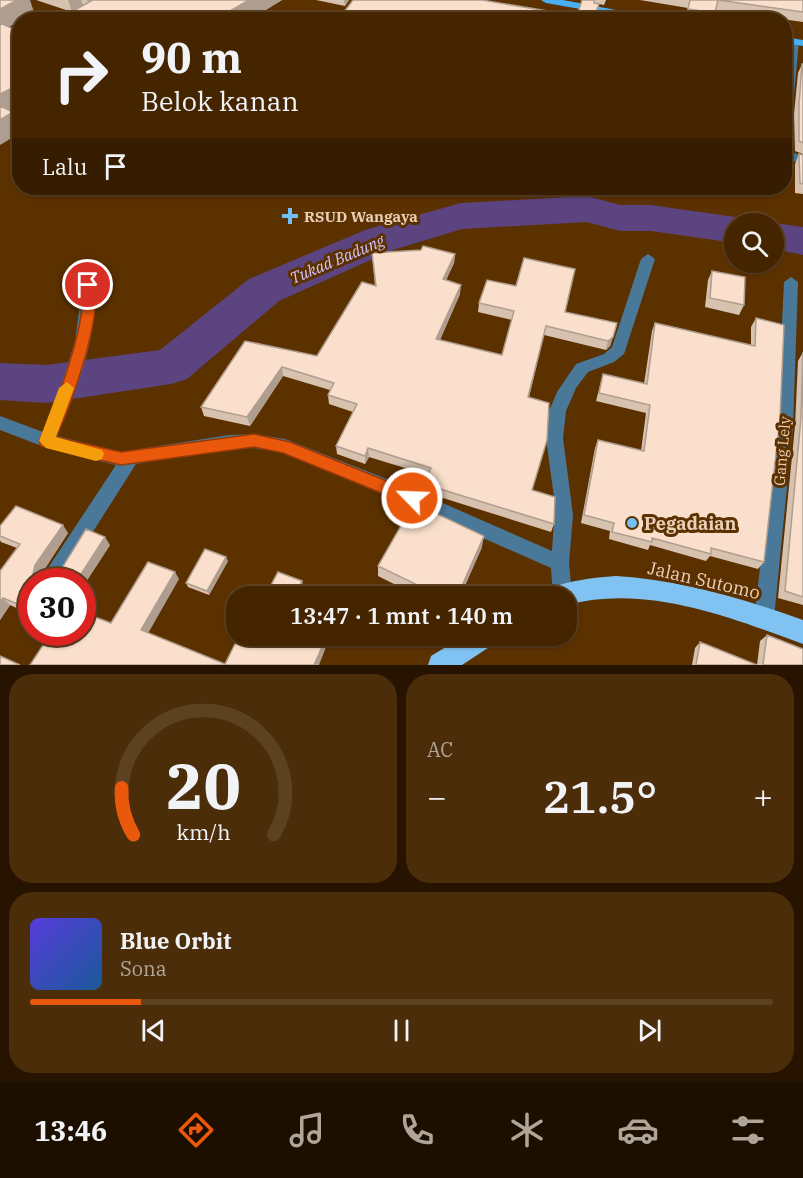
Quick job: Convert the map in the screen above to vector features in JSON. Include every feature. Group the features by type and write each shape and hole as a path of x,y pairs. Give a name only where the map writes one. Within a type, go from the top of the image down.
{"highway":[{"name":"Jalan Sutomo","path":"577,591 634,588 686,597 764,618 803,632"},
{"path":"440,665 470,646"}],"main road":[{"path":"546,0 591,12"}],"street":[{"path":"792,60 794,41"},
{"path":"559,586 564,535 561,486 553,447 555,417 582,368 609,358 619,350 648,259"},
{"name":"Gang Lely","path":"764,618 785,426 791,282"},
{"path":"46,441 57,419 86,326 91,298 88,285"},
{"path":"0,423 46,441 105,457 131,457 229,442 254,441 285,446 391,489 560,564"},
{"path":"59,568 131,457"}],"building":[{"path":"0,0 17,0 0,9"},
{"path":"87,0 249,0 230,11 232,12 71,12 91,1"},
{"path":"353,0 482,0 553,12 344,12"},
{"path":"582,0 594,0 594,3 599,4 596,12 578,12"},
{"path":"690,0 718,0 715,12 688,9"},
{"path":"718,0 803,0 803,12"},
{"path":"0,23 12,28 12,88 0,94"},
{"path":"803,64 803,143 799,141"},
{"path":"0,106 12,112 12,113 0,120"},
{"path":"799,154 803,155 803,184 800,183"},
{"path":"423,246 455,254 443,279 461,285 436,339 502,355 514,311 479,303 487,280 516,286 524,258 575,269 565,312 617,323 613,337 608,341 546,326 528,397 549,403 547,440 532,490 555,497 554,524 424,484 431,468 368,448 365,456 336,446 357,404 328,395 334,383 282,367 247,417 201,407 245,341 317,356 362,282 376,286 372,253 421,250"},
{"path":"712,271 745,277 744,305 710,298"},
{"path":"756,318 784,325 780,418 764,562 711,548 711,554 652,538 652,542 612,532 614,523 584,515 598,440 644,451 650,405 599,393 603,374 647,384 655,323 755,346"},
{"path":"803,352 803,597 785,591 801,418"},
{"path":"414,503 484,536 462,586 419,586 378,566"},
{"path":"16,506 63,525 34,568 18,568 18,604 3,598 0,602 0,571 20,544 0,536 0,526"},
{"path":"86,529 105,537 85,568 62,568"},
{"path":"205,549 226,557 207,591 186,583"},
{"path":"148,562 175,572 141,630 225,664 234,646 322,646 314,665 30,665 42,646 96,646 96,617 111,623"},
{"path":"278,572 302,581 300,586 271,586"},
{"path":"767,635 803,649 803,665 763,665"},
{"path":"700,642 757,665 696,665"},
{"path":"0,656 20,665 0,665"}],"waterway":[{"name":"Tukad Badung","path":"0,381 46,384 171,366 264,290 379,240 461,216 587,209 620,218 651,218 724,228"},
{"name":"Tukad Badung","path":"784,238 803,241"}],"slow traffic":[{"path":"67,388 57,419 46,441 96,454"}],"place":[{"name":"RSUD Wangaya","path":"290,216"},
{"name":"Pegadaian","path":"632,523"}],"route":[{"path":"88,285 91,298 86,326 57,419 46,441 121,459 229,442 254,441 285,446 412,498"}]}
